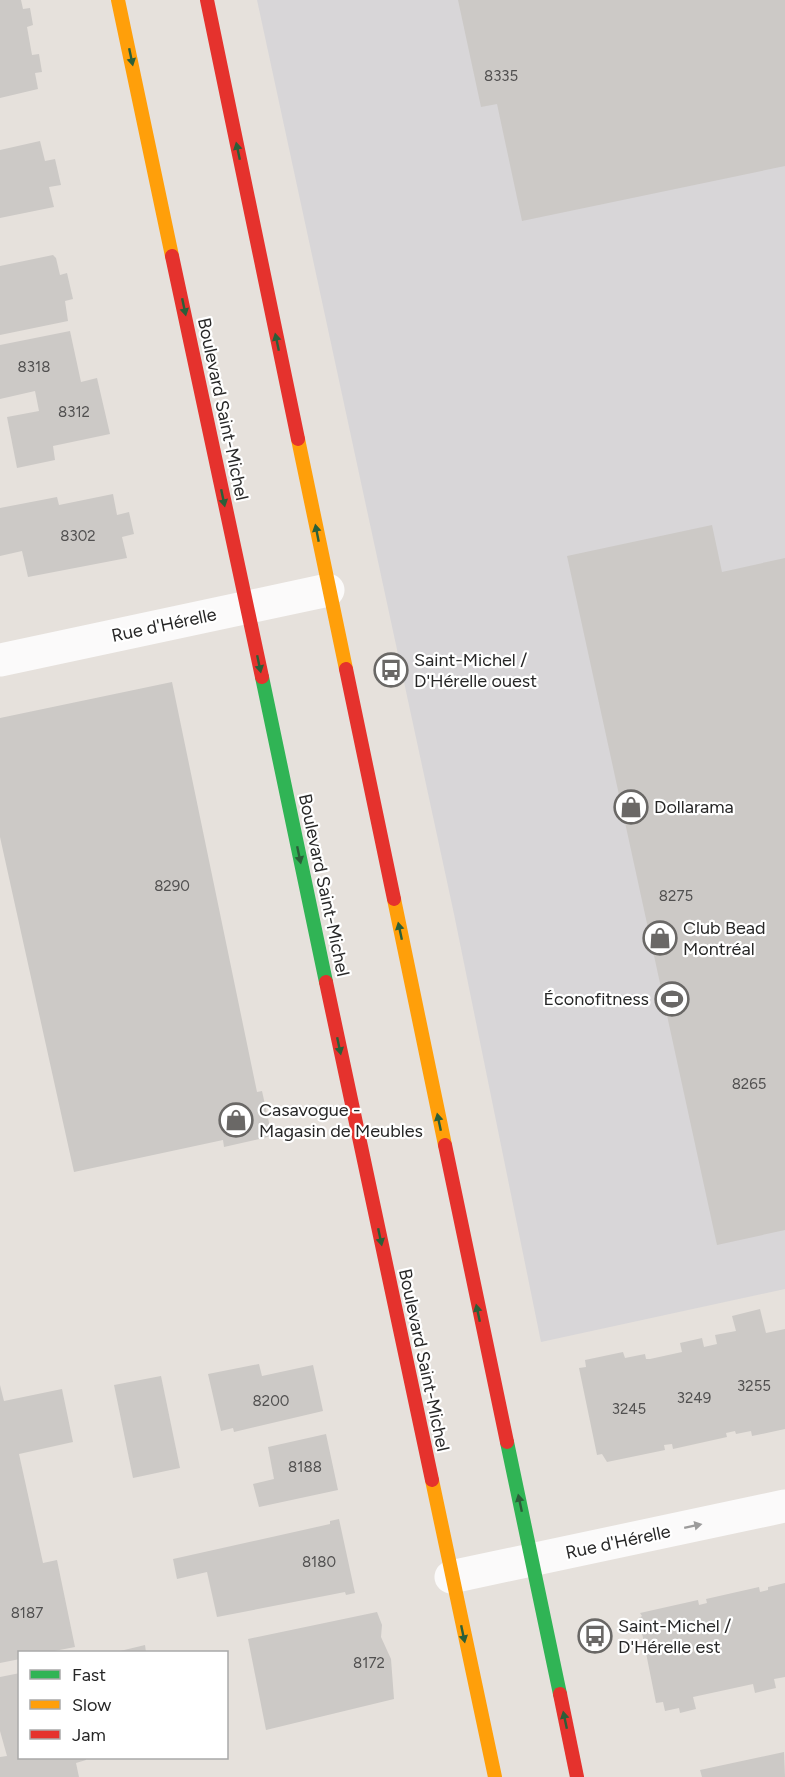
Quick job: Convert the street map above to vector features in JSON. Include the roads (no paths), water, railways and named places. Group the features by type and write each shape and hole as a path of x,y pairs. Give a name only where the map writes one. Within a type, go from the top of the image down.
{"main road":[{"name":"Boulevard Saint-Michel","path":"118,0 495,1777"},
{"path":"207,0 328,590 577,1777"}],"street":[{"name":"Rue d'Hérelle","path":"0,660 328,590"},
{"name":"Rue d'Hérelle","path":"451,1577 785,1506"}],"place":[{"name":"Saint-Michel / D'Hérelle ouest","path":"391,670"},
{"name":"Dollarama","path":"631,807"},
{"name":"Club Bead Montréal","path":"660,938"},
{"name":"Éconofitness","path":"672,999"},
{"name":"Casavogue - Magasin de Meubles","path":"236,1120"},
{"name":"Saint-Michel / D'Hérelle est","path":"595,1636"}]}
